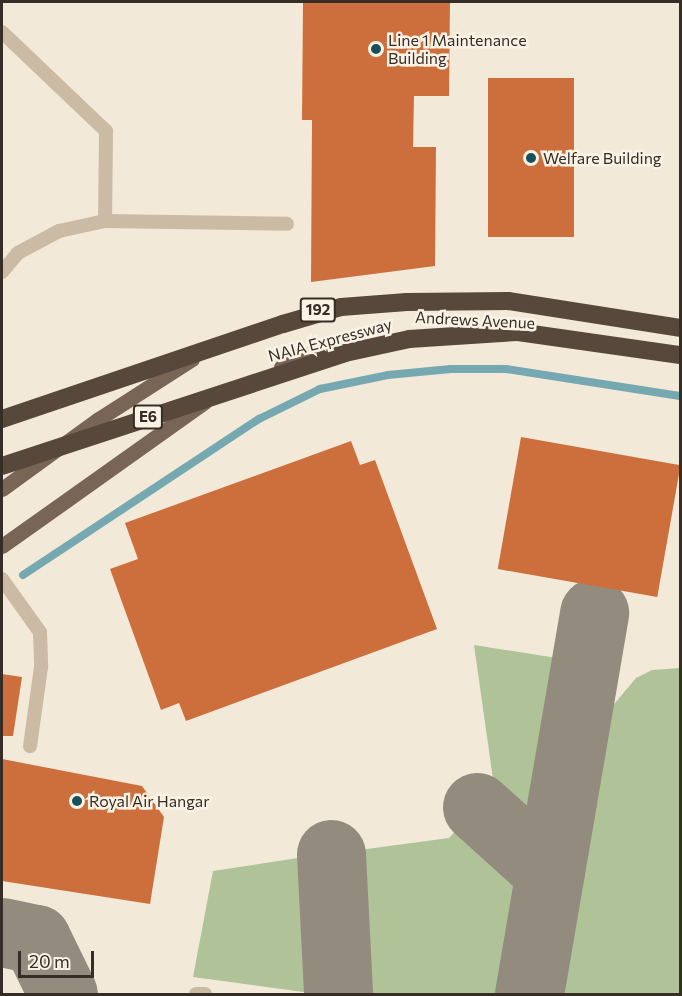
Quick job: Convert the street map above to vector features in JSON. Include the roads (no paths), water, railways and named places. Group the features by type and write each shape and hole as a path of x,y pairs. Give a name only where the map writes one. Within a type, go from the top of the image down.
{"highway":[{"path":"508,301 681,322"},
{"name":"NAIA Expressway","path":"2,419 283,324 341,307 407,302 508,301 681,328"},
{"name":"NAIA Expressway","path":"2,466 295,368 345,353 409,339 518,332 681,354"}],"main road":[{"name":"Andrews Avenue","path":"2,489 97,420 200,354 287,319 341,304 394,296 521,297 681,322"},
{"name":"Andrews Avenue","path":"2,546 213,396 306,355 407,334 517,338 681,360"}],"lane":[{"path":"2,32 106,131 105,221"},
{"path":"2,272 18,253 59,231 105,221 287,224"},
{"path":"2,579 40,632 41,667 30,746"},
{"path":"196,994 205,994"}],"waterway":[{"path":"23,575 259,419 320,389 388,375 451,369 506,369 680,396"}],"place":[{"name":"Line 1 Maintenance Building","path":"376,49"},
{"name":"Welfare Building","path":"531,158"},
{"name":"Royal Air Hangar","path":"77,801"}]}
